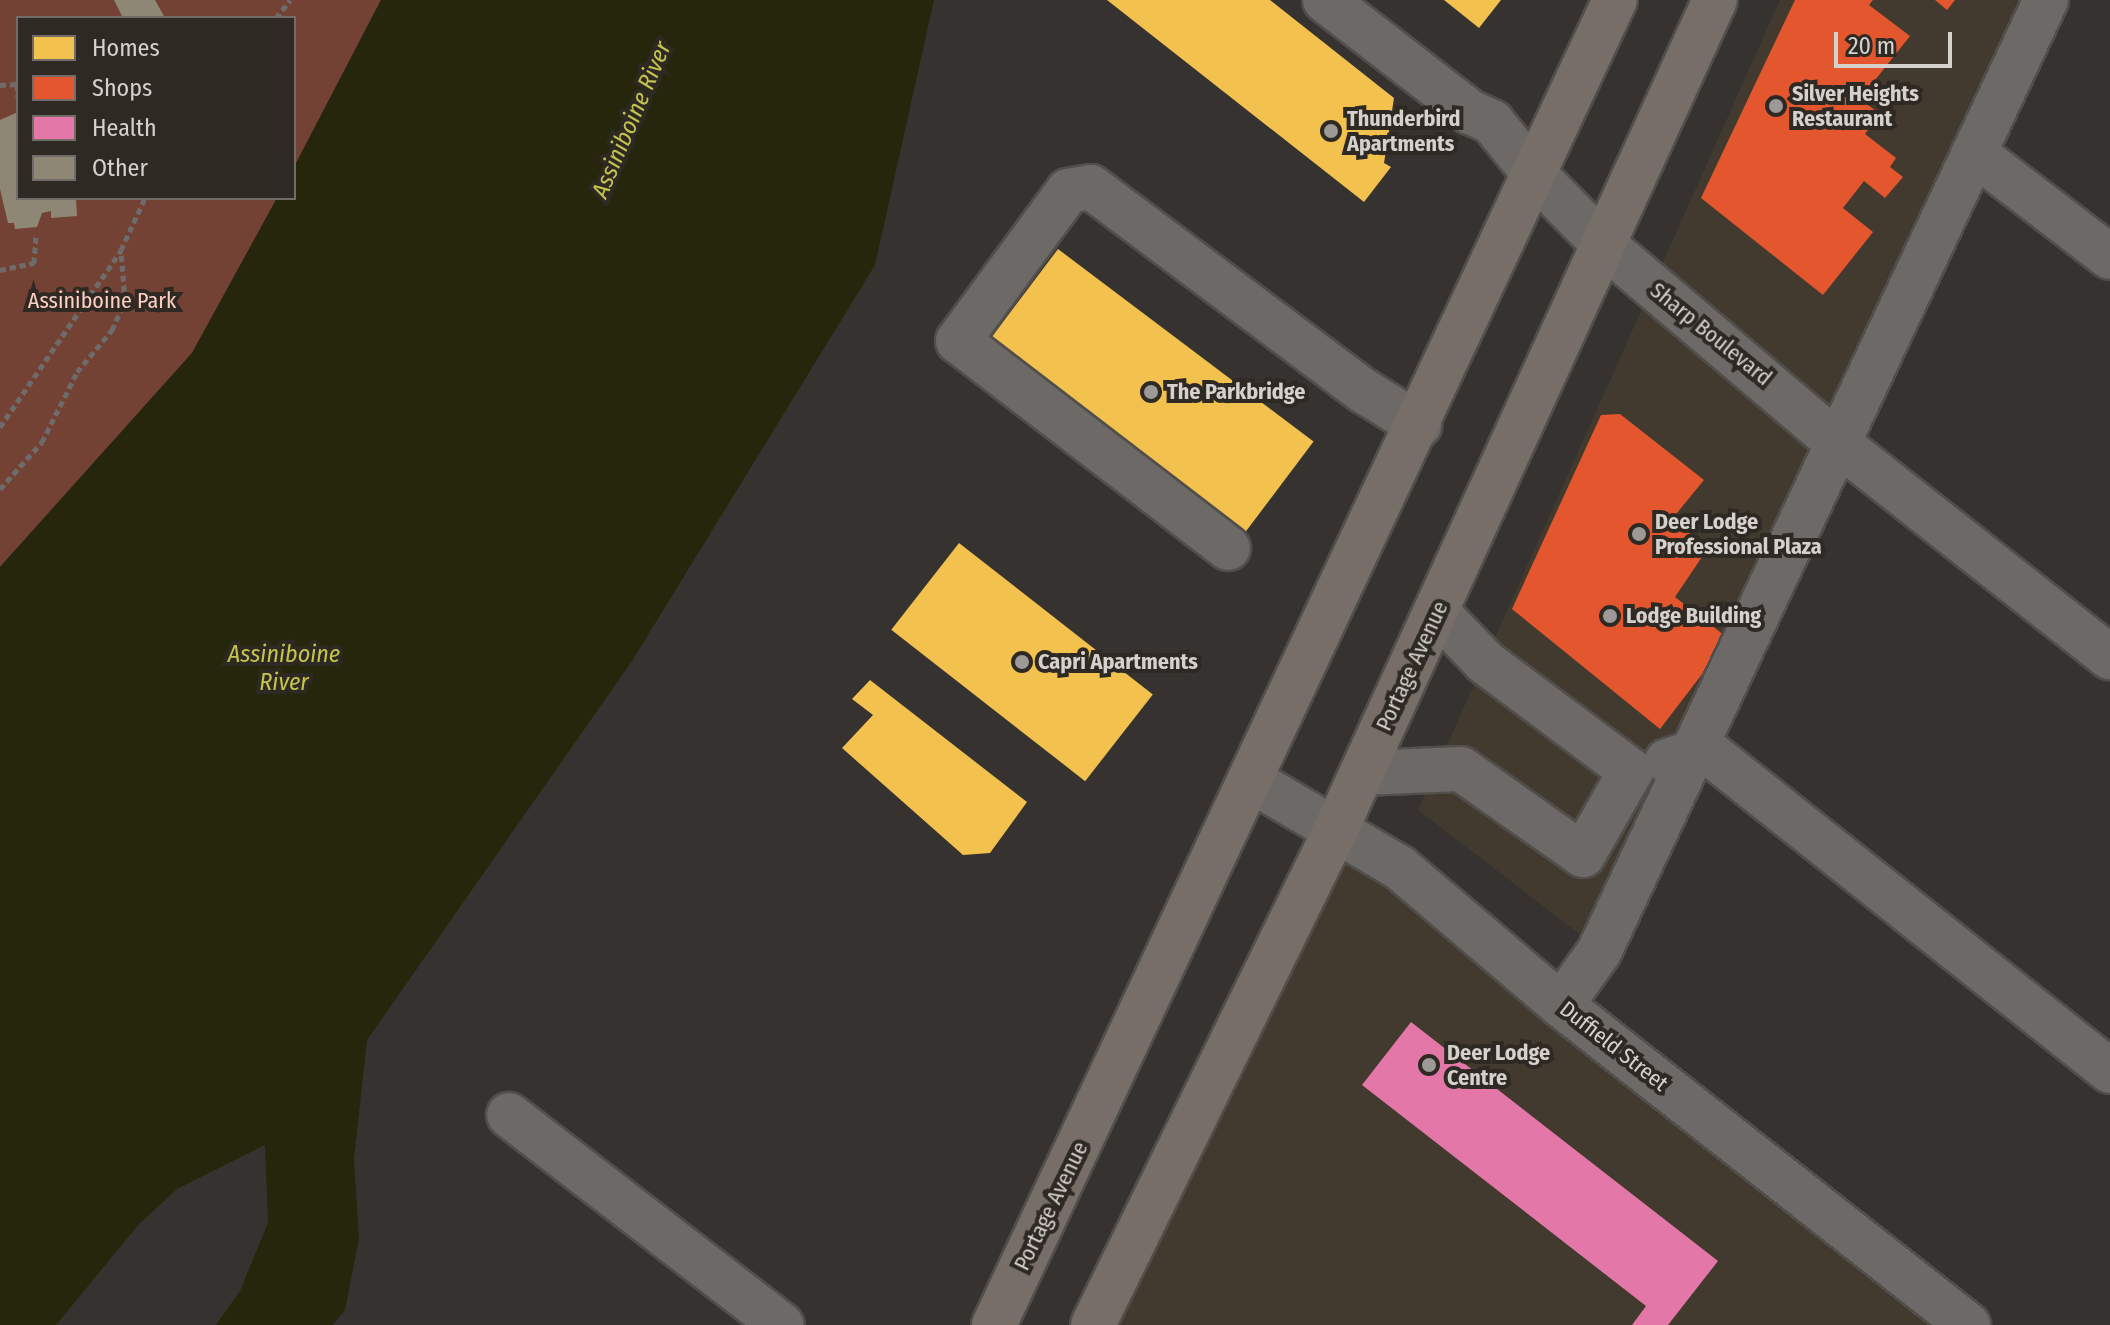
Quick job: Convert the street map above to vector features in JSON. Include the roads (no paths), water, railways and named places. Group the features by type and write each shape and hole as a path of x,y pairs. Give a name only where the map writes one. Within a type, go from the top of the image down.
{"highway":[{"name":"Portage Avenue","path":"994,1325 1419,425 1615,0"},
{"name":"Portage Avenue","path":"1093,1325 1337,827 1715,0"}],"street":[{"name":"Sharp Boulevard","path":"1325,0 1470,112 1492,122 1535,175 1604,245 1839,444 2110,657"},
{"path":"1561,1005 1599,952 2046,0"},
{"path":"1974,153 2110,257"},
{"path":"1228,548 958,341 1068,191 1091,187 1364,391 1419,425"},
{"path":"1437,612 1485,662 1631,771"},
{"path":"1362,773 1461,769 1583,855 1631,771 1692,753 1712,755 2110,1071"},
{"name":"Duffield Street","path":"1252,781 1337,827 1400,868 1561,1005 1968,1325"},
{"path":"509,1115 782,1325"}],"water":[{"name":"Assiniboine River","path":"381,0 934,0 875,265 632,661 367,1040 354,1159 359,1239 345,1310 333,1325 216,1325 240,1291 268,1223 265,1145 177,1189 139,1224 56,1325 0,1325 0,567 192,353 276,200 296,200 296,163"}],"place":[{"name":"Silver Heights Restaurant","path":"1776,106"},
{"name":"Thunderbird Apartments","path":"1331,131"},
{"name":"The Parkbridge","path":"1151,392"},
{"name":"Deer Lodge Professional Plaza","path":"1639,534"},
{"name":"Lodge Building","path":"1610,616"},
{"name":"Capri Apartments","path":"1022,662"},
{"name":"Deer Lodge Centre","path":"1429,1065"}],"park label":[{"name":"Assiniboine Park","path":"102,301"}]}
